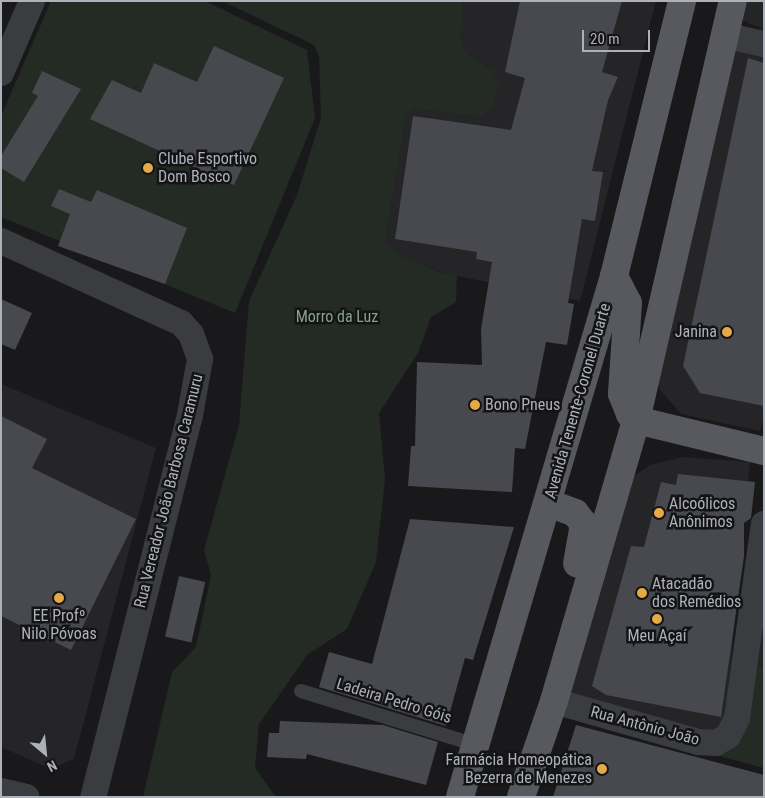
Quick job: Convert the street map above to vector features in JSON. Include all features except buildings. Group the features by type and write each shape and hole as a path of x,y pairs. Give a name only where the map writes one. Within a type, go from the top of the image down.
{"main road":[{"name":"Avenida Tenente-Coronel Duarte","path":"460,797 614,276 682,1"},
{"path":"521,797 554,701 568,647 636,420 733,1"},
{"path":"614,276 628,303 622,394 636,420 764,451"},
{"path":"548,503 575,513 584,524 564,608 568,647"}],"street":[{"path":"1,73 32,1"},
{"path":"724,35 764,44"},
{"name":"Rua Vereador João Barbosa Caramuru","path":"1,241 180,323 191,334 200,359 190,415 93,797"},
{"name":"Rua Antônio João","path":"554,701 698,742 716,743 728,736 737,718 764,524"},
{"path":"1,791 26,797"}],"lane":[{"name":"Ladeira Pedro Góis","path":"301,691 476,745"}],"shaded area":[{"path":"463,1 656,1 580,301 443,273 400,256 385,242 406,114 413,109 481,117 492,70 469,56 461,42"},
{"path":"741,1 764,1 764,30 736,17"},
{"path":"727,44 764,51 764,415 760,431 681,414 660,390 654,371"},
{"name":"EE Profº Nilo Póvoas","path":"1,384 156,448 74,759 51,769 1,747"},
{"path":"683,457 750,462 725,724 712,733 560,697 631,478 650,465"},
{"path":"764,555 764,668 755,663"}],"green space":[{"name":"Clube Esportivo Dom Bosco","path":"51,1 205,1 307,50 315,118 235,313 1,217 1,116"},
{"name":"Morro da Luz","path":"222,1 463,1 461,42 469,56 492,70 498,82 492,107 481,117 413,109 406,115 385,242 401,256 442,273 457,274 456,302 431,317 418,353 379,413 385,479 376,562 347,629 307,655 259,724 255,768 276,797 143,797 172,672 196,647 211,575 204,550 239,425 249,301 297,195 321,118 319,57 314,45"},
{"path":"755,663 764,668 764,768 708,753"}],"place":[{"name":"Clube Esportivo Dom Bosco","path":"148,168"},
{"name":"Janina","path":"727,332"},
{"name":"Bono Pneus","path":"475,405"},
{"name":"Alcoólicos Anônimos","path":"659,513"},
{"name":"Atacadão dos Remédios","path":"642,593"},
{"name":"EE Profº Nilo Póvoas","path":"59,598"},
{"name":"Meu Açaí","path":"657,619"},
{"name":"Farmácia Homeopática Bezerra de Menezes","path":"602,769"}]}
